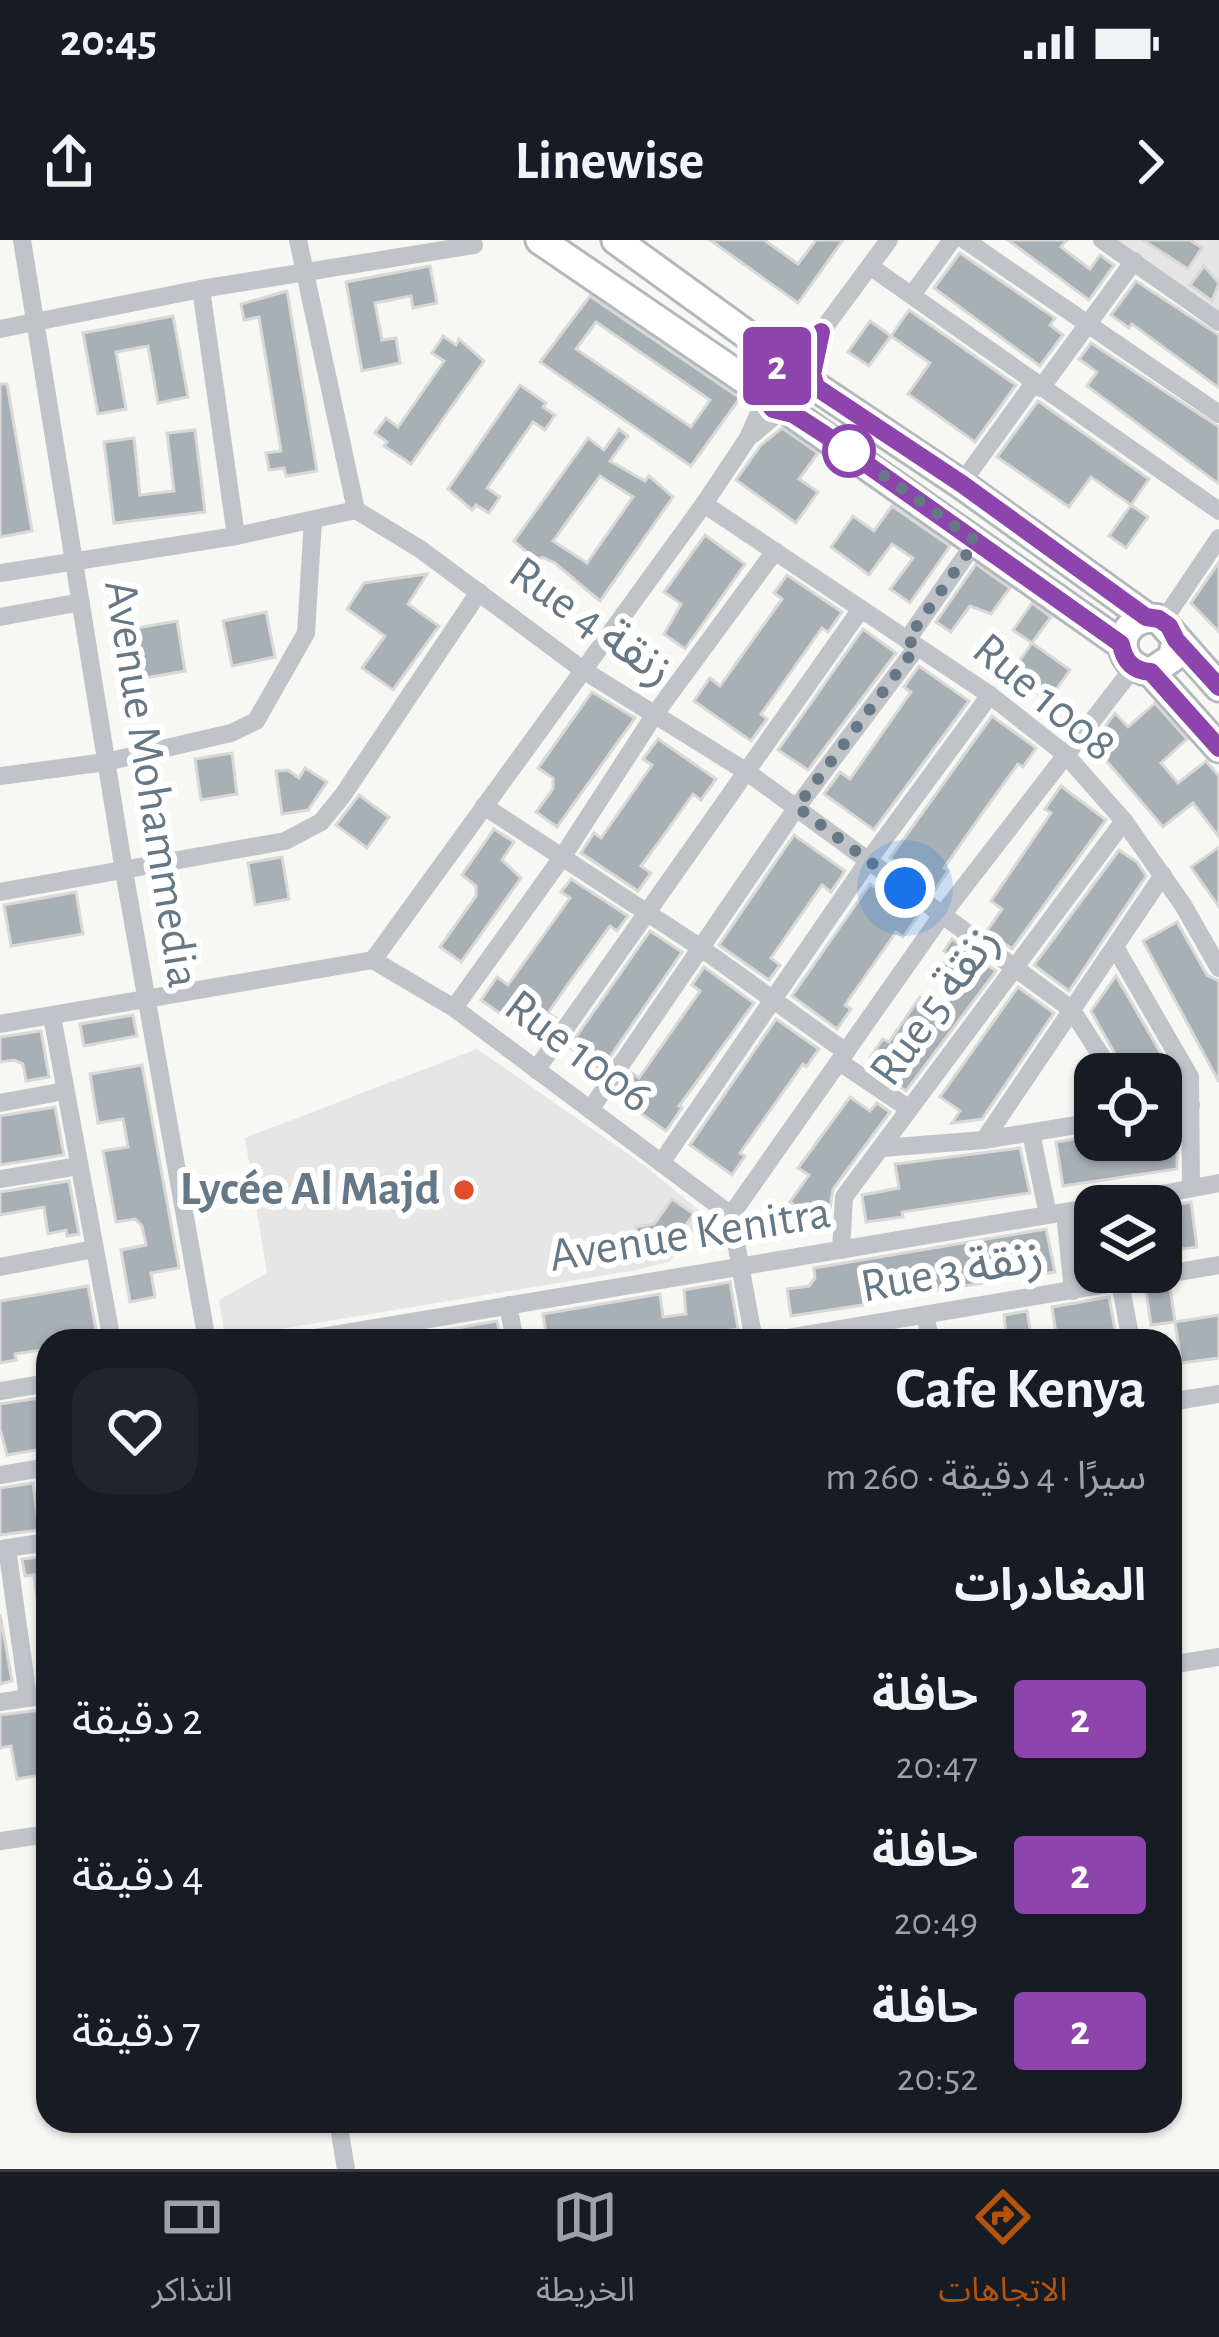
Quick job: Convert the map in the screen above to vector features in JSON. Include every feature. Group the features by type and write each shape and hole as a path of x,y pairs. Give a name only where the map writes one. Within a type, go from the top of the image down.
{"main road":[{"path":"540,240 976,541 1135,661 1219,748"},
{"path":"616,240 1162,626 1219,687"},
{"path":"775,404 771,370 801,372"},
{"path":"775,404 810,405 801,372"},
{"path":"1135,661 1129,626 1162,626"},
{"path":"1135,661 1172,658 1162,626"}],"street":[{"name":"Avenue Mohammedia","path":"22,240 204,1329"},
{"path":"0,573 236,536 356,511 298,240"},
{"path":"801,372 821,332 889,240"},
{"path":"912,295 952,240"},
{"path":"965,240 1219,414"},
{"path":"1102,240 1219,322"},
{"path":"0,329 201,289 473,245"},
{"path":"962,484 1134,261"},
{"path":"872,267 1219,511"},
{"path":"201,289 236,536"},
{"path":"0,1024 373,960 775,404"},
{"name":"Rue 1008","path":"704,504 990,695 1065,754 1124,821 1219,968"},
{"name":"Rue 4 زنقة","path":"356,511 389,528 583,670 747,772 1071,1009"},
{"path":"0,776 106,762 231,734 256,721 306,633 313,520"},
{"path":"1162,626 1219,538"},
{"path":"590,1110 912,643 976,541"},
{"path":"454,1008 563,856 655,714 775,551"},
{"path":"0,892 285,842 321,822 364,768 479,592"},
{"path":"0,617 81,602"},
{"path":"536,1070 861,609"},
{"path":"752,1329 731,1215 942,915 1135,661"},
{"path":"661,1163 868,861 990,695"},
{"path":"484,806 774,999 908,1108"},
{"name":"Rue 5 زنقة","path":"841,1250 844,1197 1124,821"},
{"path":"984,1140 1162,875"},
{"path":"1115,947 1186,1066 1191,1188"},
{"name":"Rue 1006","path":"373,960 454,1008 731,1215"},
{"path":"1071,1009 1099,1053"},
{"path":"52,1016 110,1329"},
{"path":"0,1103 65,1091"},
{"path":"1182,1107 1191,1105"},
{"path":"882,1148 984,1140 1074,1125"},
{"path":"1031,1132 1057,1214 1072,1291"},
{"path":"0,1179 79,1166"},
{"name":"Avenue Kenitra","path":"1182,1190 1219,1183"},
{"name":"Avenue Kenitra","path":"368,1329 1074,1211"},
{"path":"0,1267 94,1249"},
{"name":"Rue 3 زنقة","path":"1182,1271 1219,1265"},
{"name":"Rue 3 زنقة","path":"864,1329 1072,1291"},
{"path":"1122,1293 1129,1329"},
{"path":"508,1305 512,1329"},
{"path":"925,1316 928,1329"},
{"path":"0,1391 36,1385"},
{"path":"1182,1400 1219,1394"},
{"path":"0,1475 36,1469"},
{"path":"36,1544 4,1548 36,1687"},
{"path":"1182,1663 1219,1657"},
{"path":"0,1702 36,1696"},
{"path":"0,1841 36,1836"},
{"path":"340,2133 346,2169"}],"shaded area":[{"path":"1109,240 1219,240 1219,319"},
{"name":"Lycée Al Majd","path":"477,1049 644,1165 706,1216 669,1262 636,1270 279,1329 224,1329 219,1300 267,1273 245,1138"}],"building":[{"path":"710,240 764,240 798,264 816,240 843,240 798,303"},
{"path":"1008,240 1067,240 1061,247 1090,269 1100,255 1114,265 1089,300"},
{"path":"1143,240 1190,240 1202,248 1188,269"},
{"path":"960,253 1055,318 1050,325 1063,335 1040,366 934,288"},
{"path":"430,266 437,303 413,308 411,296 375,303 382,340 396,338 400,363 362,371 346,282"},
{"path":"1204,266 1219,283 1212,301 1190,285"},
{"path":"1136,281 1219,335 1219,388 1132,324 1129,328 1111,315"},
{"path":"287,291 317,471 286,476 284,468 269,470 266,453 281,451 259,317 244,320 241,304"},
{"path":"590,296 740,398 691,466 540,362","holes":["596,322 710,400 691,427 576,349"]},
{"path":"909,310 1016,385 975,442 908,394 930,363 891,336"},
{"path":"173,316 188,397 158,403 148,346 116,352 126,409 98,414 83,333"},
{"path":"870,321 891,336 869,366 848,352"},
{"path":"443,336 456,345 459,339 484,361 411,464 384,446 387,442 375,433 386,418 398,427 444,361 432,353"},
{"path":"1091,343 1219,427 1219,484 1087,386 1097,372 1079,359"},
{"path":"0,384 7,384 32,531 0,537"},
{"path":"520,385 555,415 545,430 533,422 487,488 500,497 489,513 476,505 472,510 448,489"},
{"path":"1038,401 1149,479 1131,505 1091,477 1069,507 997,457"},
{"path":"782,428 818,453 799,479 818,492 796,523 736,480 761,445"},
{"path":"619,429 628,436 610,461 645,481 649,476 673,497 600,601 555,563 542,557 538,562 514,541 588,438 604,450","holes":["600,476 633,497 587,563 553,541"]},
{"path":"195,430 205,512 114,523 104,442 134,438 140,495 174,491 167,433"},
{"path":"1131,505 1148,517 1126,548 1109,536"},
{"path":"892,506 950,546 910,603 890,589 913,558 892,544 869,575 831,547 853,516 874,531"},
{"path":"705,535 745,564 685,649 664,634 681,604 664,592"},
{"path":"1219,562 1219,632 1191,603"},
{"path":"976,564 1010,588 991,614 970,606 951,632 936,622"},
{"path":"427,574 408,604 439,626 393,690 362,668 385,636 347,609 364,583"},
{"path":"787,575 842,612 828,632 822,628 761,714 767,719 751,741 694,701 710,678 720,686 782,599 774,593"},
{"path":"1032,603 1051,617 1032,643 1013,630"},
{"path":"266,612 275,657 232,666 223,621"},
{"path":"177,621 185,671 139,679 131,629"},
{"path":"863,629 896,653 808,770 778,750"},
{"path":"1032,643 1070,670 1048,701 1010,674"},
{"path":"919,666 969,701 874,830 824,794 840,772 850,779 911,692 904,687"},
{"path":"592,692 635,718 557,827 536,812 553,789 553,778 538,768"},
{"path":"1155,703 1187,739 1161,763 1178,783 1206,761 1219,776 1219,837 1193,803 1163,827 1092,744 1115,713 1128,727"},
{"path":"992,716 1036,748 986,808 944,868 948,871 935,890 890,858"},
{"path":"658,739 716,779 701,800 693,794 641,866 651,873 638,891 581,853 594,833 601,838 652,765 643,759"},
{"path":"232,753 237,794 201,800 195,759"},
{"path":"305,768 327,782 308,810 282,814 276,771 288,770 299,778"},
{"path":"1061,786 1106,820 1012,949 987,931 1002,909 991,901 1051,813 1045,809"},
{"path":"359,795 389,817 367,848 336,825"},
{"path":"494,829 514,842 502,860 521,878 461,962 440,947 476,896 476,886 462,875"},
{"path":"794,835 845,871 831,892 822,885 771,958 780,965 769,980 719,945"},
{"path":"1219,847 1219,907 1191,867"},
{"path":"1119,850 1137,862 1146,876 1069,991 1034,965"},
{"path":"282,857 289,899 255,905 248,863"},
{"path":"571,879 628,916 617,931 610,926 568,984 548,1013 556,1018 540,1041 481,1000 497,977 508,985 570,898 561,892"},
{"path":"870,884 918,916 903,937 896,932 845,1005 851,1009 837,1029 792,996"},
{"path":"76,892 83,934 11,946 4,905"},
{"path":"1177,922 1207,975 1219,981 1219,1082 1143,941"},
{"path":"650,931 682,952 601,1070 569,1047"},
{"path":"952,939 996,971 906,1091 893,1082 897,1077 870,1058 883,1039 889,1042 920,997 941,1012 960,983 940,969 950,955 944,951"},
{"path":"704,967 754,1003 666,1131 616,1096 632,1073 639,1078 700,991 692,985"},
{"path":"1116,976 1161,1053 1114,1053 1091,1011"},
{"path":"1018,987 1054,1013 982,1119 952,1123 960,1111 940,1097"},
{"path":"133,1015 137,1036 84,1046 80,1024"},
{"path":"776,1019 819,1049 806,1067 803,1064 740,1153 745,1156 732,1175 690,1145"},
{"path":"41,1031 49,1077 26,1081 23,1064 0,1062 0,1037"},
{"path":"142,1065 179,1268 151,1273 155,1297 130,1302 121,1250 146,1245 142,1226 135,1219 116,1222 103,1151 128,1147 123,1119 98,1123 90,1074"},
{"path":"850,1097 870,1111 877,1103 890,1112 833,1189 830,1208 819,1223 790,1202 809,1175 798,1168"},
{"path":"55,1107 64,1155 0,1165 0,1116"},
{"path":"1074,1139 1074,1161 1177,1161 1177,1169 1063,1186 1056,1142"},
{"path":"1020,1148 1030,1193 866,1222 862,1195 899,1188 895,1164"},
{"path":"69,1181 79,1234 67,1236 66,1230 48,1234 44,1207 0,1215 0,1192"},
{"path":"672,1199 694,1214 671,1245 640,1251 636,1227 654,1224"},
{"path":"1191,1202 1197,1247 1182,1249 1182,1204"},
{"path":"1046,1229 1055,1272 893,1297 889,1274 865,1277 869,1304 791,1316 787,1289 809,1286 815,1278 814,1268"},
{"path":"730,1282 738,1329 545,1329 543,1314 660,1294 663,1317 686,1314 684,1290"},
{"path":"88,1286 96,1329 36,1329 36,1351 15,1354 16,1360 0,1363 0,1301"},
{"path":"1146,1293 1171,1293 1175,1322 1151,1325"},
{"path":"1109,1297 1115,1329 1055,1329 1052,1307"},
{"path":"1027,1311 1030,1329 1006,1329 1004,1315"},
{"path":"1219,1315 1219,1358 1182,1363 1182,1329 1176,1329 1175,1322"},
{"path":"497,1321 499,1329 451,1329"},
{"path":"36,1399 36,1450 7,1455 0,1404"},
{"path":"33,1483 36,1530 0,1535 0,1488"},
{"path":"36,1557 36,1590 34,1575 25,1576 22,1559"},
{"path":"0,1614 12,1681 0,1684"},
{"path":"36,1710 36,1776 17,1779 11,1746 0,1748 0,1715"}],"bus line":[{"name":"2","path":"1219,687 1163,621 1146,617 962,484 816,387 812,374 821,332 791,362 778,365 766,376 765,399 773,409 793,414 824,434 1121,644 1127,661 1151,672 1219,748"}],"place":[{"name":"Lycée Al Majd","path":"464,1190"}],"route":[{"path":"849,451 976,541 907,640 917,646 797,807 905,888"}]}
